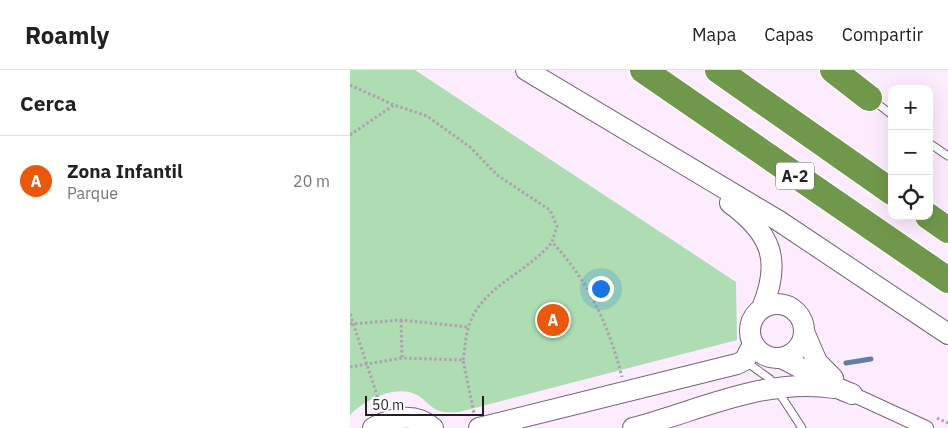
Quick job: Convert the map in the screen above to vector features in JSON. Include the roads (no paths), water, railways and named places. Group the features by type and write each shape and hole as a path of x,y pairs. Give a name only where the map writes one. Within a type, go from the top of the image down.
{"highway":[{"name":"A-2","path":"643,70 948,280"},
{"name":"A-2","path":"718,70 888,189"},
{"path":"833,70 869,98"},
{"path":"933,220 948,230"}],"street":[{"path":"526,70 779,221 948,334"},
{"path":"632,134 744,213 764,237 772,254 773,272 762,308"},
{"path":"743,396 746,381 745,356 750,334 750,324 754,314 770,304 788,305 801,317 804,334 817,362 843,391"},
{"path":"781,358 796,350 804,334"},
{"path":"476,421 760,352 770,358 781,358 843,391 926,428"},
{"path":"632,428 776,387 804,384 843,391"},
{"path":"373,428 389,419 408,417 428,423 433,428"}],"lane":[{"path":"841,70 869,98 888,112"},
{"path":"933,146 948,156"},
{"path":"745,356 770,379 802,428"}],"waterway":[{"path":"846,363 871,359"}],"place":[{"name":"Zona Infantil","path":"553,320"}]}
